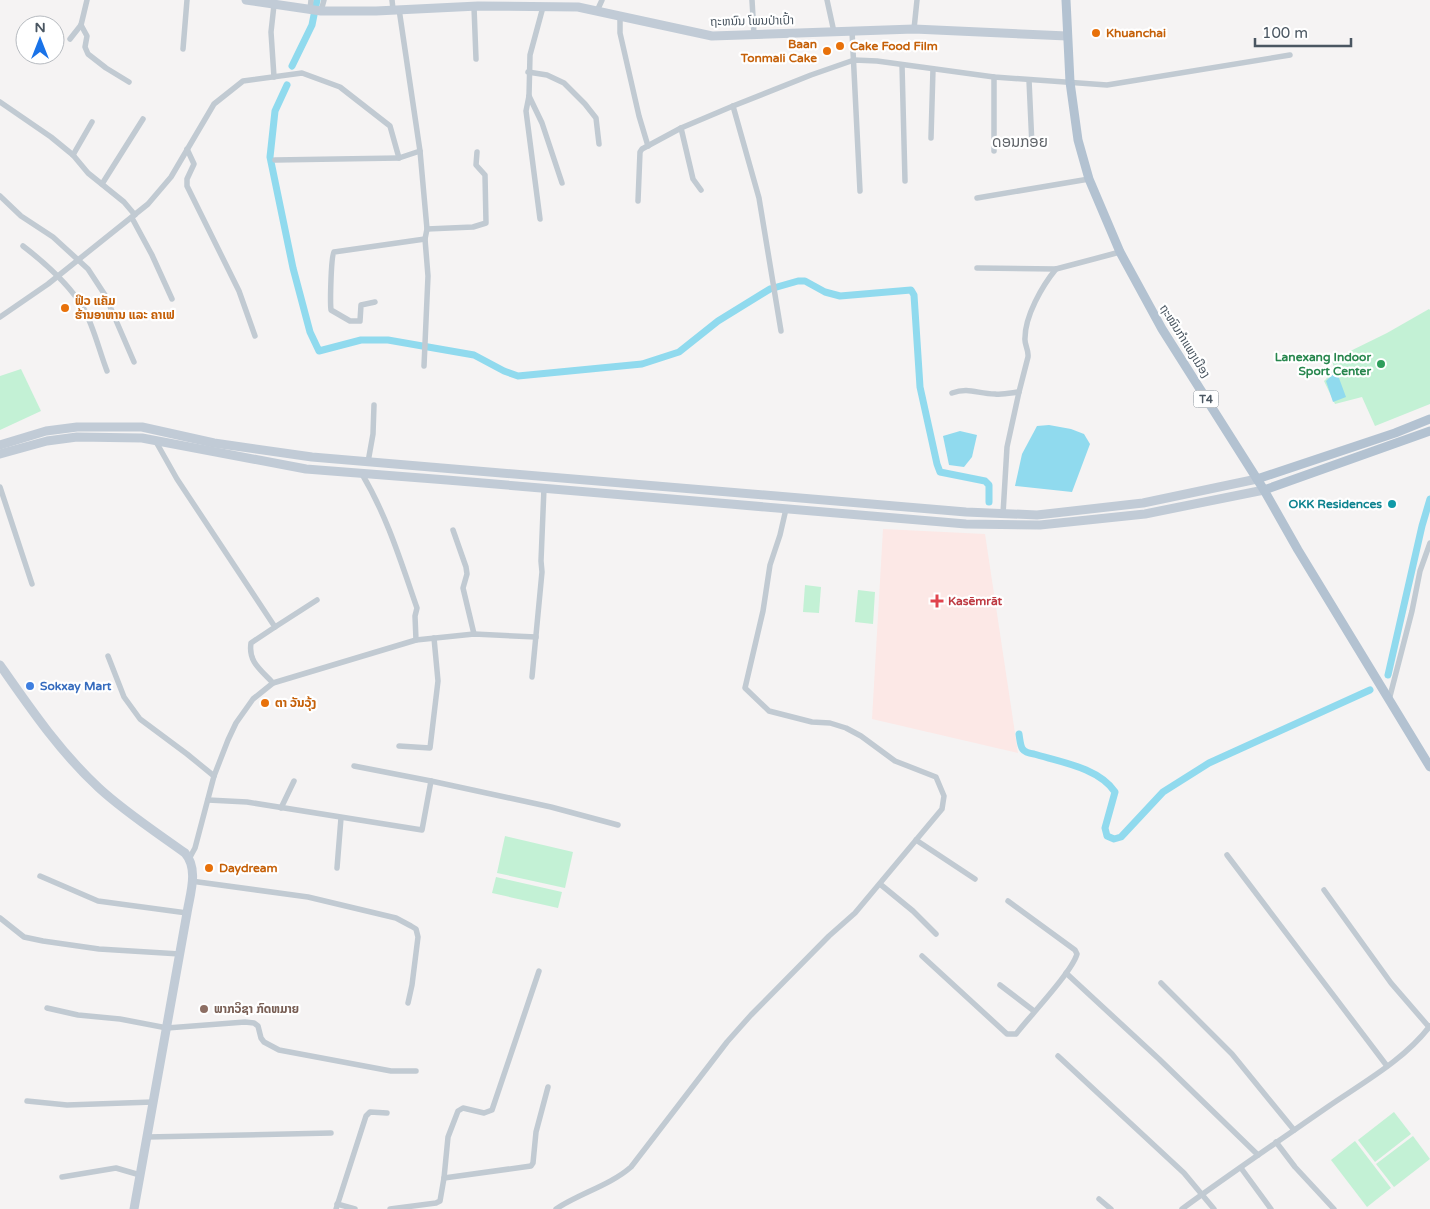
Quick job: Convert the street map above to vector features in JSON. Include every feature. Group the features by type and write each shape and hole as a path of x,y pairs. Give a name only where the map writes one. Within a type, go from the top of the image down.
{"main road":[{"name":"ຖະໜົນກຳແພງເມືອງ","path":"1066,0 1070,82 1078,140 1089,179 1120,252 1162,329 1264,490 1298,550 1430,766"},
{"path":"1257,479 1430,419"},
{"path":"1264,490 1430,431"}],"street":[{"path":"70,39 81,25 87,0"},
{"path":"183,49 188,0"},
{"name":"ຖະຫນົນ ໂພນປ່າເປົ້າ","path":"246,0 313,8 478,4 578,7 712,36 914,29 1067,36"},
{"path":"313,8 324,0"},
{"path":"597,11 602,0"},
{"path":"752,0 754,34"},
{"path":"827,0 834,32"},
{"path":"914,29 917,0"},
{"path":"274,4 271,32 274,77"},
{"path":"476,59 478,4"},
{"path":"395,6 420,151 427,229 428,276 424,366"},
{"path":"540,219 526,111 529,96 528,72 530,55 543,7"},
{"path":"620,16 620,33 639,116 648,146"},
{"path":"81,25 87,36 85,47 88,54 129,82"},
{"path":"852,31 860,191"},
{"path":"638,201 640,152 648,146 681,128 733,106 854,60 877,61 994,77 1107,85 1290,55"},
{"path":"902,65 905,181"},
{"path":"931,138 933,69"},
{"path":"528,72 548,74 564,83 586,104 596,118 599,144"},
{"path":"0,317 78,260 148,204 171,177 214,104 243,81 302,73 340,86 390,126 399,158"},
{"path":"994,77 994,151"},
{"path":"1029,80 1032,146"},
{"path":"529,96 542,123 562,183"},
{"path":"0,102 51,137 73,155 88,172 124,202 152,254 172,299"},
{"path":"733,106 759,198 781,331"},
{"path":"102,184 143,119"},
{"path":"73,155 92,122"},
{"path":"681,128 693,180 701,190"},
{"path":"187,149 194,164 187,179 187,186 239,291 254,336"},
{"path":"275,160 399,158 420,151"},
{"path":"427,229 473,227 486,223 485,175 476,165 477,152"},
{"path":"978,198 1089,179"},
{"path":"0,196 21,216 53,237 88,269 105,295 134,362"},
{"path":"375,302 361,306 360,321 350,321 331,310 333,278 331,256 334,252 426,239"},
{"path":"23,246 57,276 82,307 90,322 107,371"},
{"path":"977,268 1056,270 1120,252"},
{"path":"1003,514 1007,447 1018,392 1028,357 1024,336 1030,316 1043,288 1056,270"},
{"path":"952,393 974,390 994,394 1018,392"},
{"path":"368,462 373,434 374,405"},
{"path":"0,445 46,431 70,428 142,427 214,443 312,458 899,507 1037,516 1142,503 1257,479"},
{"path":"0,454 47,441 77,437 142,438 306,469 966,524 1040,526 1145,514 1264,490"},
{"path":"155,440 176,479 275,627"},
{"path":"362,474 378,504 396,546 417,608 415,616 416,640"},
{"path":"0,487 32,584"},
{"path":"532,677 542,572 544,488"},
{"path":"899,507 899,518"},
{"path":"556,1209 574,1197 620,1176 630,1167 727,1042 829,936 855,913 942,809 944,803 941,785 936,777 895,762 861,736 846,728 769,711 747,692 745,688 764,611 770,565 786,509"},
{"path":"453,530 466,567 467,574 463,588 474,634"},
{"path":"1389,700 1412,611 1420,571 1430,543"},
{"path":"273,683 252,661 251,643 317,600"},
{"path":"189,859 195,848 214,776 236,723 253,699 273,683 416,640 474,634 536,637"},
{"path":"399,746 430,748 438,682 434,638"},
{"path":"108,656 124,697 140,719 188,754 214,776"},
{"path":"0,665 71,760 100,789 185,853 192,868 187,913 134,1209"},
{"path":"354,766 552,807 618,825"},
{"path":"281,808 294,781"},
{"path":"208,800 247,802 422,830 431,781"},
{"path":"337,868 341,818"},
{"path":"916,840 975,879"},
{"path":"1227,855 1387,1066"},
{"path":"40,876 98,901 187,913"},
{"path":"191,881 308,896 396,918 416,928 418,937 408,1003"},
{"path":"880,884 936,934"},
{"path":"1182,1209 1258,1154 1387,1066 1414,1045 1430,1026 1391,983 1324,890"},
{"path":"922,956 1007,1034 1016,1034 1066,974 1076,959 1077,954 1008,901"},
{"path":"0,918 24,937 42,941 100,949 180,954"},
{"path":"390,1209 440,1201 448,1137 458,1111 463,1108 484,1113 492,1110 540,971"},
{"path":"1066,974 1160,1059 1258,1154"},
{"path":"1161,983 1232,1054 1294,1130"},
{"path":"1000,985 1034,1012"},
{"path":"48,1008 78,1015 120,1019 167,1028 254,1023 258,1026 264,1042 279,1050 391,1071 416,1071"},
{"path":"1058,1056 1184,1173 1214,1209"},
{"path":"444,1178 531,1166 533,1163 536,1132 548,1087"},
{"path":"27,1101 67,1105 153,1102"},
{"path":"355,1209 336,1207 366,1116 370,1112 387,1113"},
{"path":"147,1137 332,1133"},
{"path":"1276,1142 1295,1167 1334,1209"},
{"path":"62,1177 116,1168 140,1175"},
{"path":"1241,1168 1271,1209"},
{"path":"1099,1199 1111,1209"}],"shaded area":[{"name":"Kasēmrāt","path":"883,529 985,534 1018,753 872,719"}],"green space":[{"name":"Lanexang Indoor Sport Center","path":"1429,309 1430,404 1375,426 1362,397 1335,404 1324,381 1334,368 1332,360 1387,333"},
{"path":"21,369 41,411 0,430 0,376"},
{"path":"805,585 821,587 819,613 803,612"},
{"path":"858,590 875,592 873,624 855,622"},
{"path":"505,836 573,852 565,888 497,873"},
{"path":"496,877 562,892 558,908 492,893"},
{"path":"1394,1112 1411,1134 1375,1162 1358,1140"},
{"path":"1413,1136 1430,1159 1394,1187 1376,1164"},
{"path":"1355,1141 1391,1188 1367,1207 1331,1160"}],"water":[{"path":"1336,370 1346,397 1333,402 1326,381 1329,378 1330,372"},
{"path":"1049,425 1071,429 1084,434 1090,444 1072,492 1015,486 1022,454 1037,426"},
{"path":"960,431 977,435 972,457 964,467 949,465 943,436"}],"waterway":[{"path":"292,66 312,25 317,0"},
{"path":"287,85 275,111 270,157 293,268 310,332 319,351 361,340 388,340 474,355 504,371 518,376 642,364 679,352 718,321 770,289"},
{"path":"777,287 805,281 825,292 840,296 911,290 914,295 920,387 937,464 940,472 985,481 989,485 989,502"},
{"path":"1388,675 1422,526 1430,499"},
{"path":"1019,734 1021,746 1026,752 1079,767 1108,784 1115,792 1105,828 1107,836 1114,839 1121,837 1163,792 1209,763 1370,690"}],"place":[{"name":"Khuanchai","path":"1096,33"},
{"name":"Cake Food Film","path":"840,46"},
{"name":"Baan Tonmali Cake","path":"827,51"},
{"name":"ຟິວ ແຄັມ ຮ້ານອາຫານ ແລະ ຄາເຟ","path":"65,308"},
{"name":"Lanexang Indoor Sport Center","path":"1381,364"},
{"name":"OKK Residences","path":"1392,504"},
{"name":"Kasēmrāt","path":"937,601"},
{"name":"Sokxay Mart","path":"30,686"},
{"name":"ຕາ ວັນວຸ້ງ","path":"265,703"},
{"name":"Daydream","path":"209,868"},
{"name":"ພາກວິຊາ ກົດຫມາຍ","path":"204,1009"}],"district":[{"name":"ດອນກອຍ","path":"1020,142"}]}
